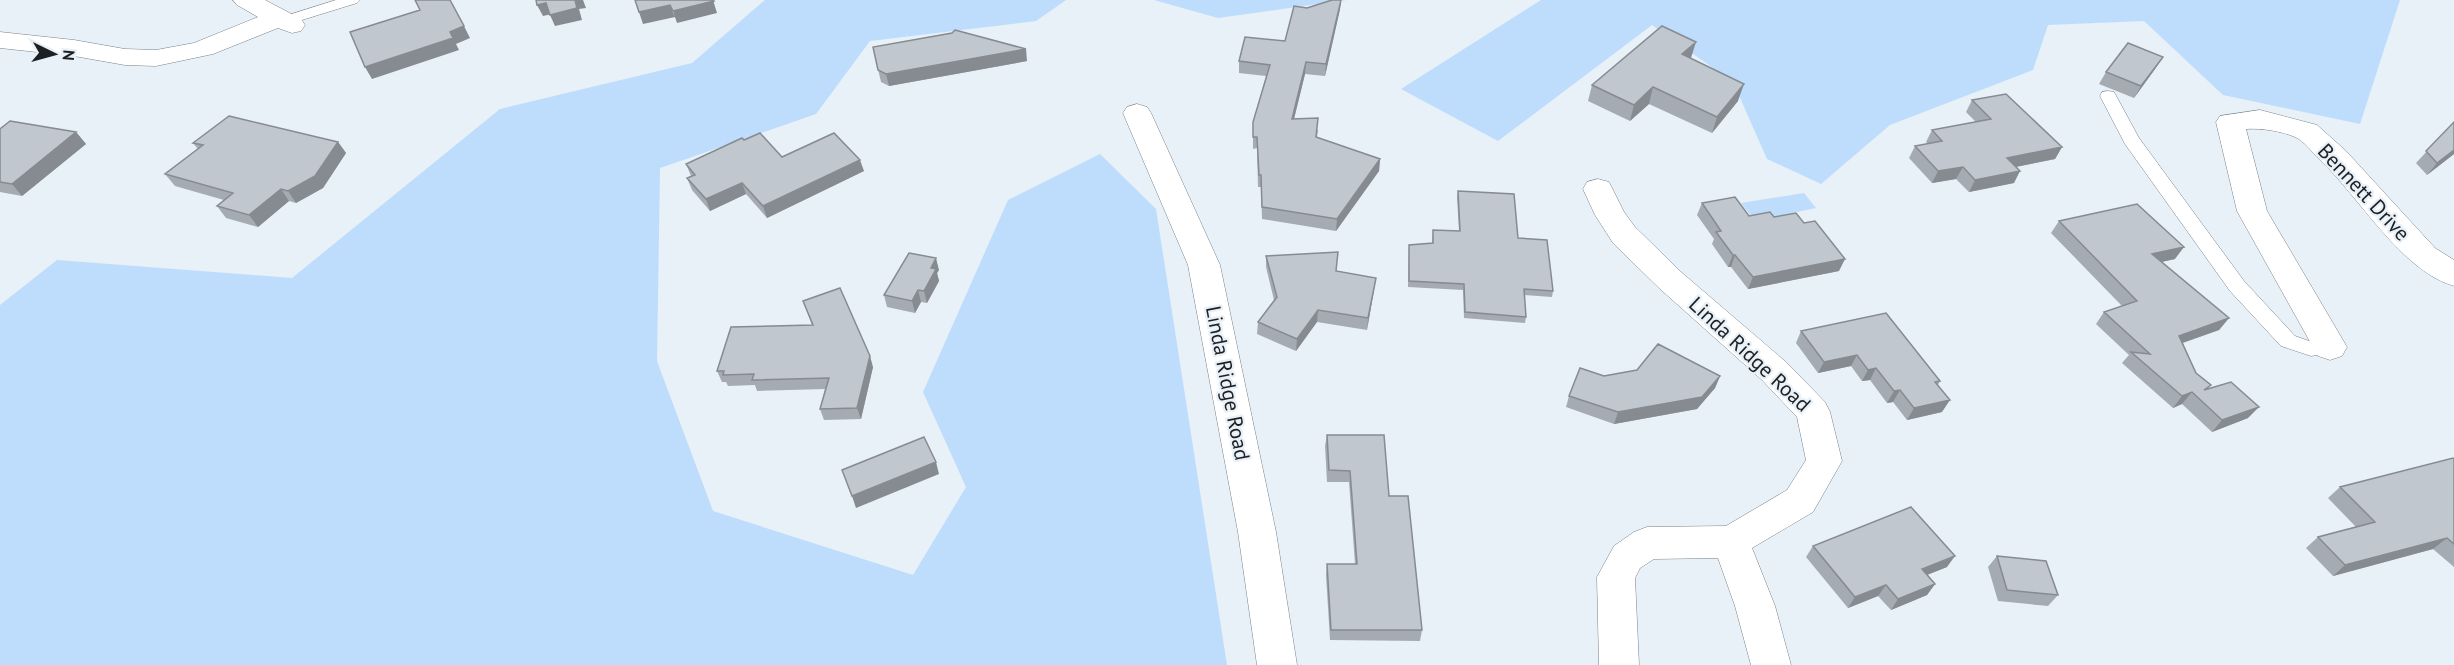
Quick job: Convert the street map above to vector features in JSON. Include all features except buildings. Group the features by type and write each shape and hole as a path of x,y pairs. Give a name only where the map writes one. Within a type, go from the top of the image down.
{"street":[{"path":"246,0 285,22"},
{"path":"0,40 74,48 129,58 155,58 183,54 285,22"},
{"name":"Linda Ridge Road","path":"1137,113 1204,265 1257,532 1277,665"},
{"name":"Bennett Drive","path":"2330,347 2252,211 2230,122 2260,119 2307,131 2336,158 2424,256 2454,275"},
{"name":"Linda Ridge Road","path":"1598,189 1610,215 1624,236 1670,280 1774,371 1813,412 1824,461 1800,501 1731,542"},
{"path":"1619,665 1616,578 1627,558 1647,543 1731,542 1755,606 1771,665"}],"lane":[{"path":"285,22 352,0"},
{"path":"2108,96 2131,140 2237,285 2288,341 2311,349 2330,347"}],"shaded area":[{"path":"765,0 1066,0 1036,21 870,41 816,114 660,168 657,361 713,511 913,575 966,487 923,392 1008,200 1100,154 1156,209 1227,665 0,665 0,305 57,260 292,278 500,109 692,63"},
{"path":"1154,0 1347,0 1218,18"},
{"path":"1541,0 2400,0 2360,124 2223,95 2144,21 2048,25 2033,70 1890,125 1821,184 1767,159 1733,82 1652,25 1498,141 1401,89"},
{"path":"1804,193 1816,208 1755,221 1741,203"}]}
